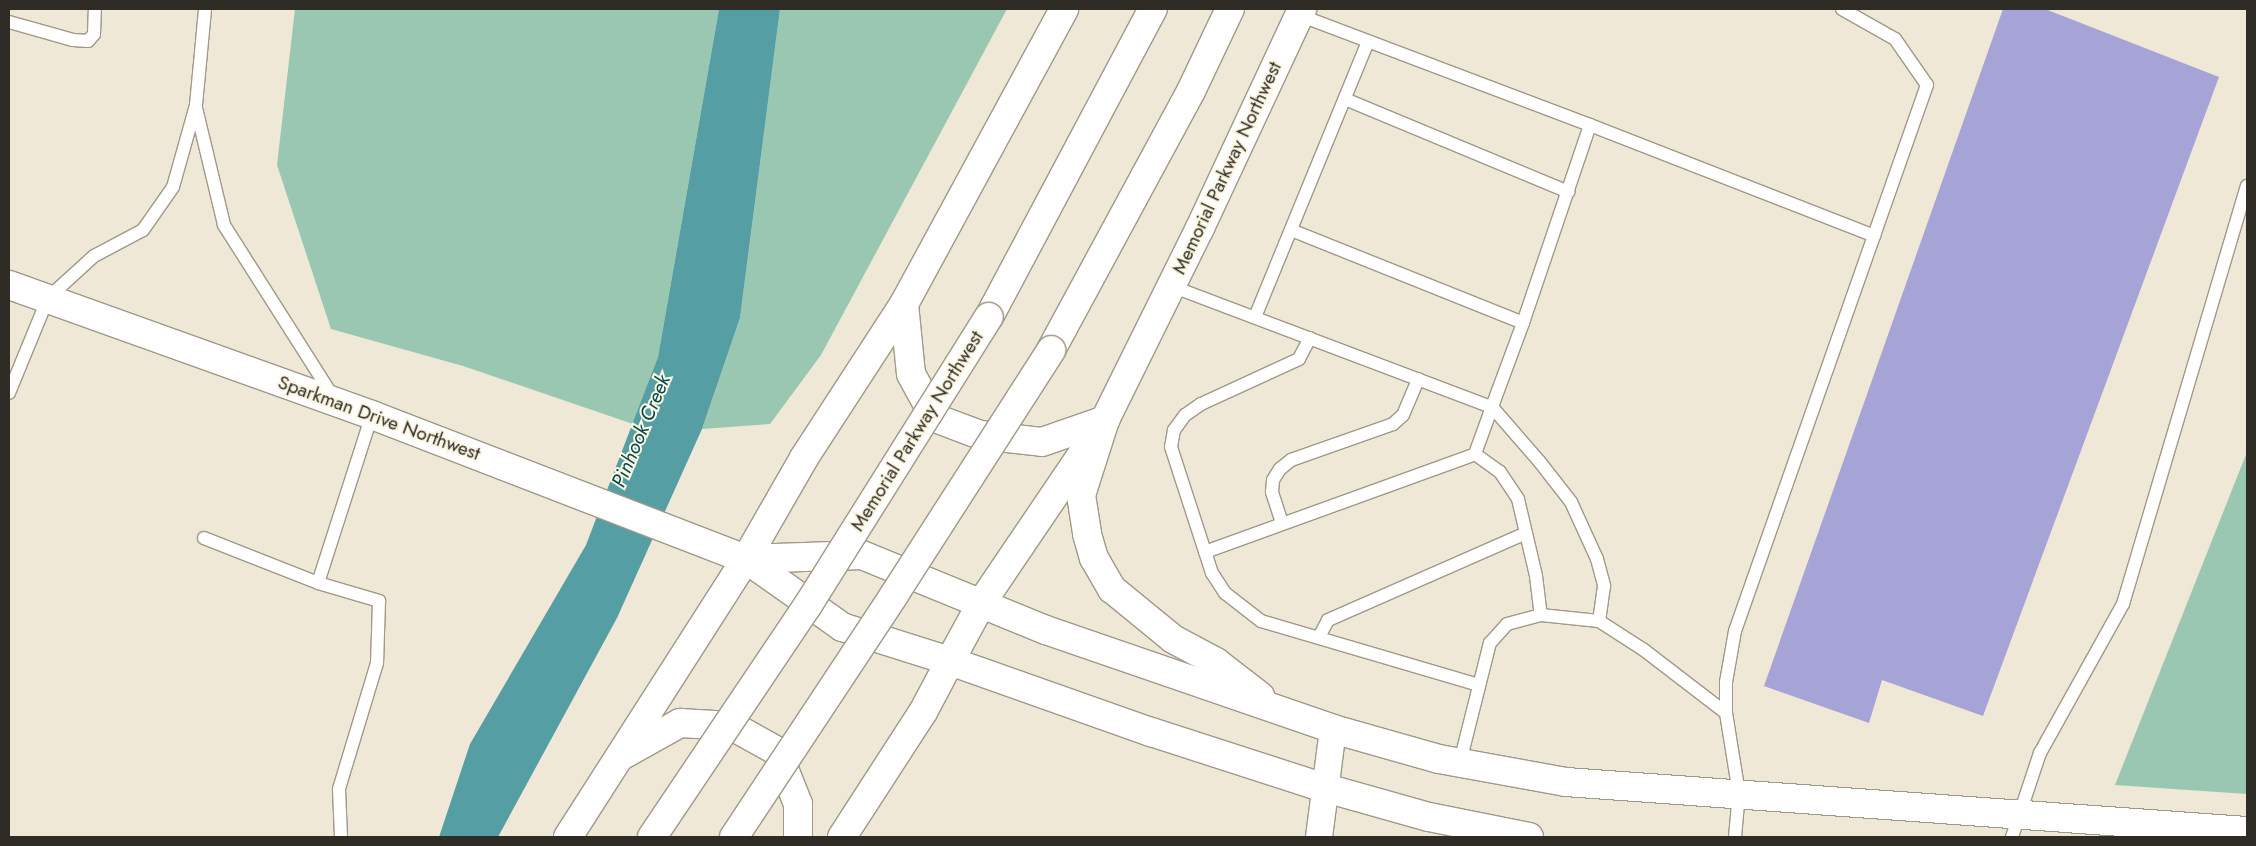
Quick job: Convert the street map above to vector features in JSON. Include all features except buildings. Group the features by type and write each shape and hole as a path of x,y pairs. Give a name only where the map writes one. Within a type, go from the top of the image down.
{"main road":[{"path":"568,837 746,559 804,458 904,304 1064,9"},
{"name":"Memorial Parkway Northwest","path":"652,837 808,604 989,317 1153,9"},
{"path":"734,837 1051,350 1191,91 1230,9"},
{"name":"Memorial Parkway Northwest","path":"842,837 922,712 982,602 1105,420 1171,286 1300,12"},
{"name":"Sparkman Drive Northwest","path":"9,285 372,415 746,559 842,627 950,660 1151,732 1325,788 1428,817 1517,836"},
{"path":"904,304 911,374 935,418 980,435 1042,442 1105,420"},
{"path":"1105,420 1081,495 1086,534 1094,558 1112,589 1173,639 1216,662 1279,711"},
{"name":"Sparkman Drive Northwest","path":"746,559 862,555 982,602 1046,630 1332,730 1384,745 1460,762 1566,782 1739,793 2015,826 2247,831"},
{"path":"618,758 680,723 732,726 777,751 798,804 798,837"}],"street":[{"path":"1319,837 1332,730"}],"lane":[{"path":"9,22 73,40 88,41 94,34 95,9"},
{"path":"9,393 48,298 94,256 143,230 173,187 196,105 205,9"},
{"path":"1734,837 1739,793 1726,712 1726,682 1735,631 1928,85 1896,39 1842,9"},
{"path":"1300,12 1368,42 1874,236"},
{"path":"1255,317 1368,42"},
{"path":"1344,99 1568,192"},
{"path":"196,105 224,225 337,402"},
{"path":"1475,454 1524,323 1590,126"},
{"path":"2015,826 2040,753 2123,604 2247,186"},
{"path":"1290,230 1524,323"},
{"path":"1171,286 1492,407 1539,461 1570,502 1597,559 1604,586 1599,621"},
{"path":"1310,338 1299,359 1201,404 1185,415 1174,430 1171,447 1212,573 1220,587 1242,609 1261,621 1479,685"},
{"path":"1282,523 1272,492 1273,480 1280,469 1291,460 1393,424 1403,415 1418,379"},
{"path":"318,583 372,415"},
{"path":"1205,552 1475,454"},
{"path":"1475,454 1500,472 1518,499 1536,576 1541,615"},
{"path":"1319,637 1328,620 1526,533"},
{"path":"204,538 318,583 379,601 377,663 339,789 341,837"},
{"path":"1460,762 1490,643 1507,624 1541,615 1599,621 1644,650 1726,712"}],"green space":[{"path":"295,9 719,9 658,357 633,424 463,366 331,329 277,165"},
{"path":"780,9 1007,9 821,355 770,424 702,429 740,318"},
{"path":"2247,452 2247,794 2115,785"}],"water":[{"name":"Pinhook Creek","path":"719,9 780,9 740,318 702,429 617,618 498,837 439,837 470,744 586,545 658,357"}]}
